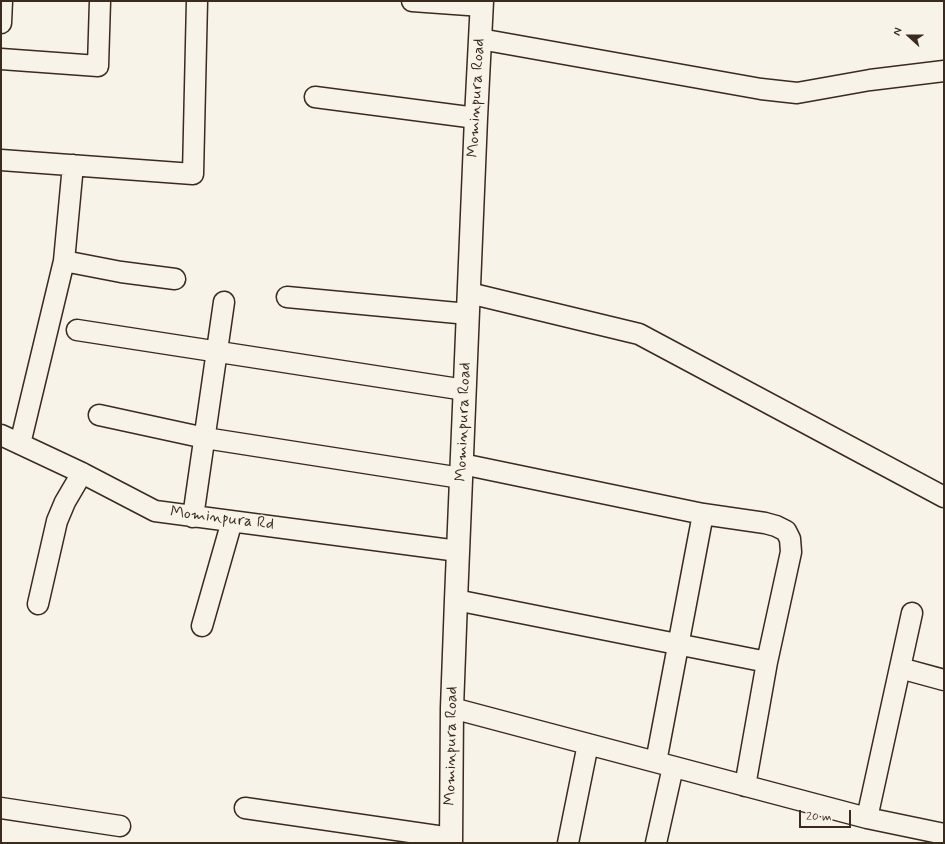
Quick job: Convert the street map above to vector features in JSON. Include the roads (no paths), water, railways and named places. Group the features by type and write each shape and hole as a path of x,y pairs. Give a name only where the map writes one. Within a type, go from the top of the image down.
{"main road":[{"name":"Mominpura Road","path":"451,841 452,708 456,600 482,4"}],"street":[{"path":"1,23 2,1"},
{"path":"1,59 98,66 100,1"},
{"path":"1,160 193,174 197,1"},
{"path":"412,1 482,4"},
{"path":"480,39 761,89 797,93 870,80 944,71"},
{"path":"315,97 476,118"},
{"path":"20,444 64,261 73,165"},
{"path":"64,261 122,272 175,279"},
{"path":"287,297 468,303 640,334 944,497"},
{"path":"193,516 224,302"},
{"path":"77,330 217,353 465,390"},
{"path":"99,415 205,438 462,471 703,514 765,523 786,531 790,539 791,552 767,662 744,786"},
{"name":"Mominpura Rd","path":"1,435 82,473 155,511 458,551"},
{"path":"38,604 57,521 65,502 82,473"},
{"path":"656,843 678,645 703,514"},
{"path":"202,626 232,521"},
{"path":"456,600 767,662"},
{"path":"867,818 912,613"},
{"path":"900,668 944,680"},
{"path":"452,708 867,818 944,834"},
{"path":"568,843 588,744"},
{"path":"1,808 120,826"},
{"path":"245,808 451,841"}]}
